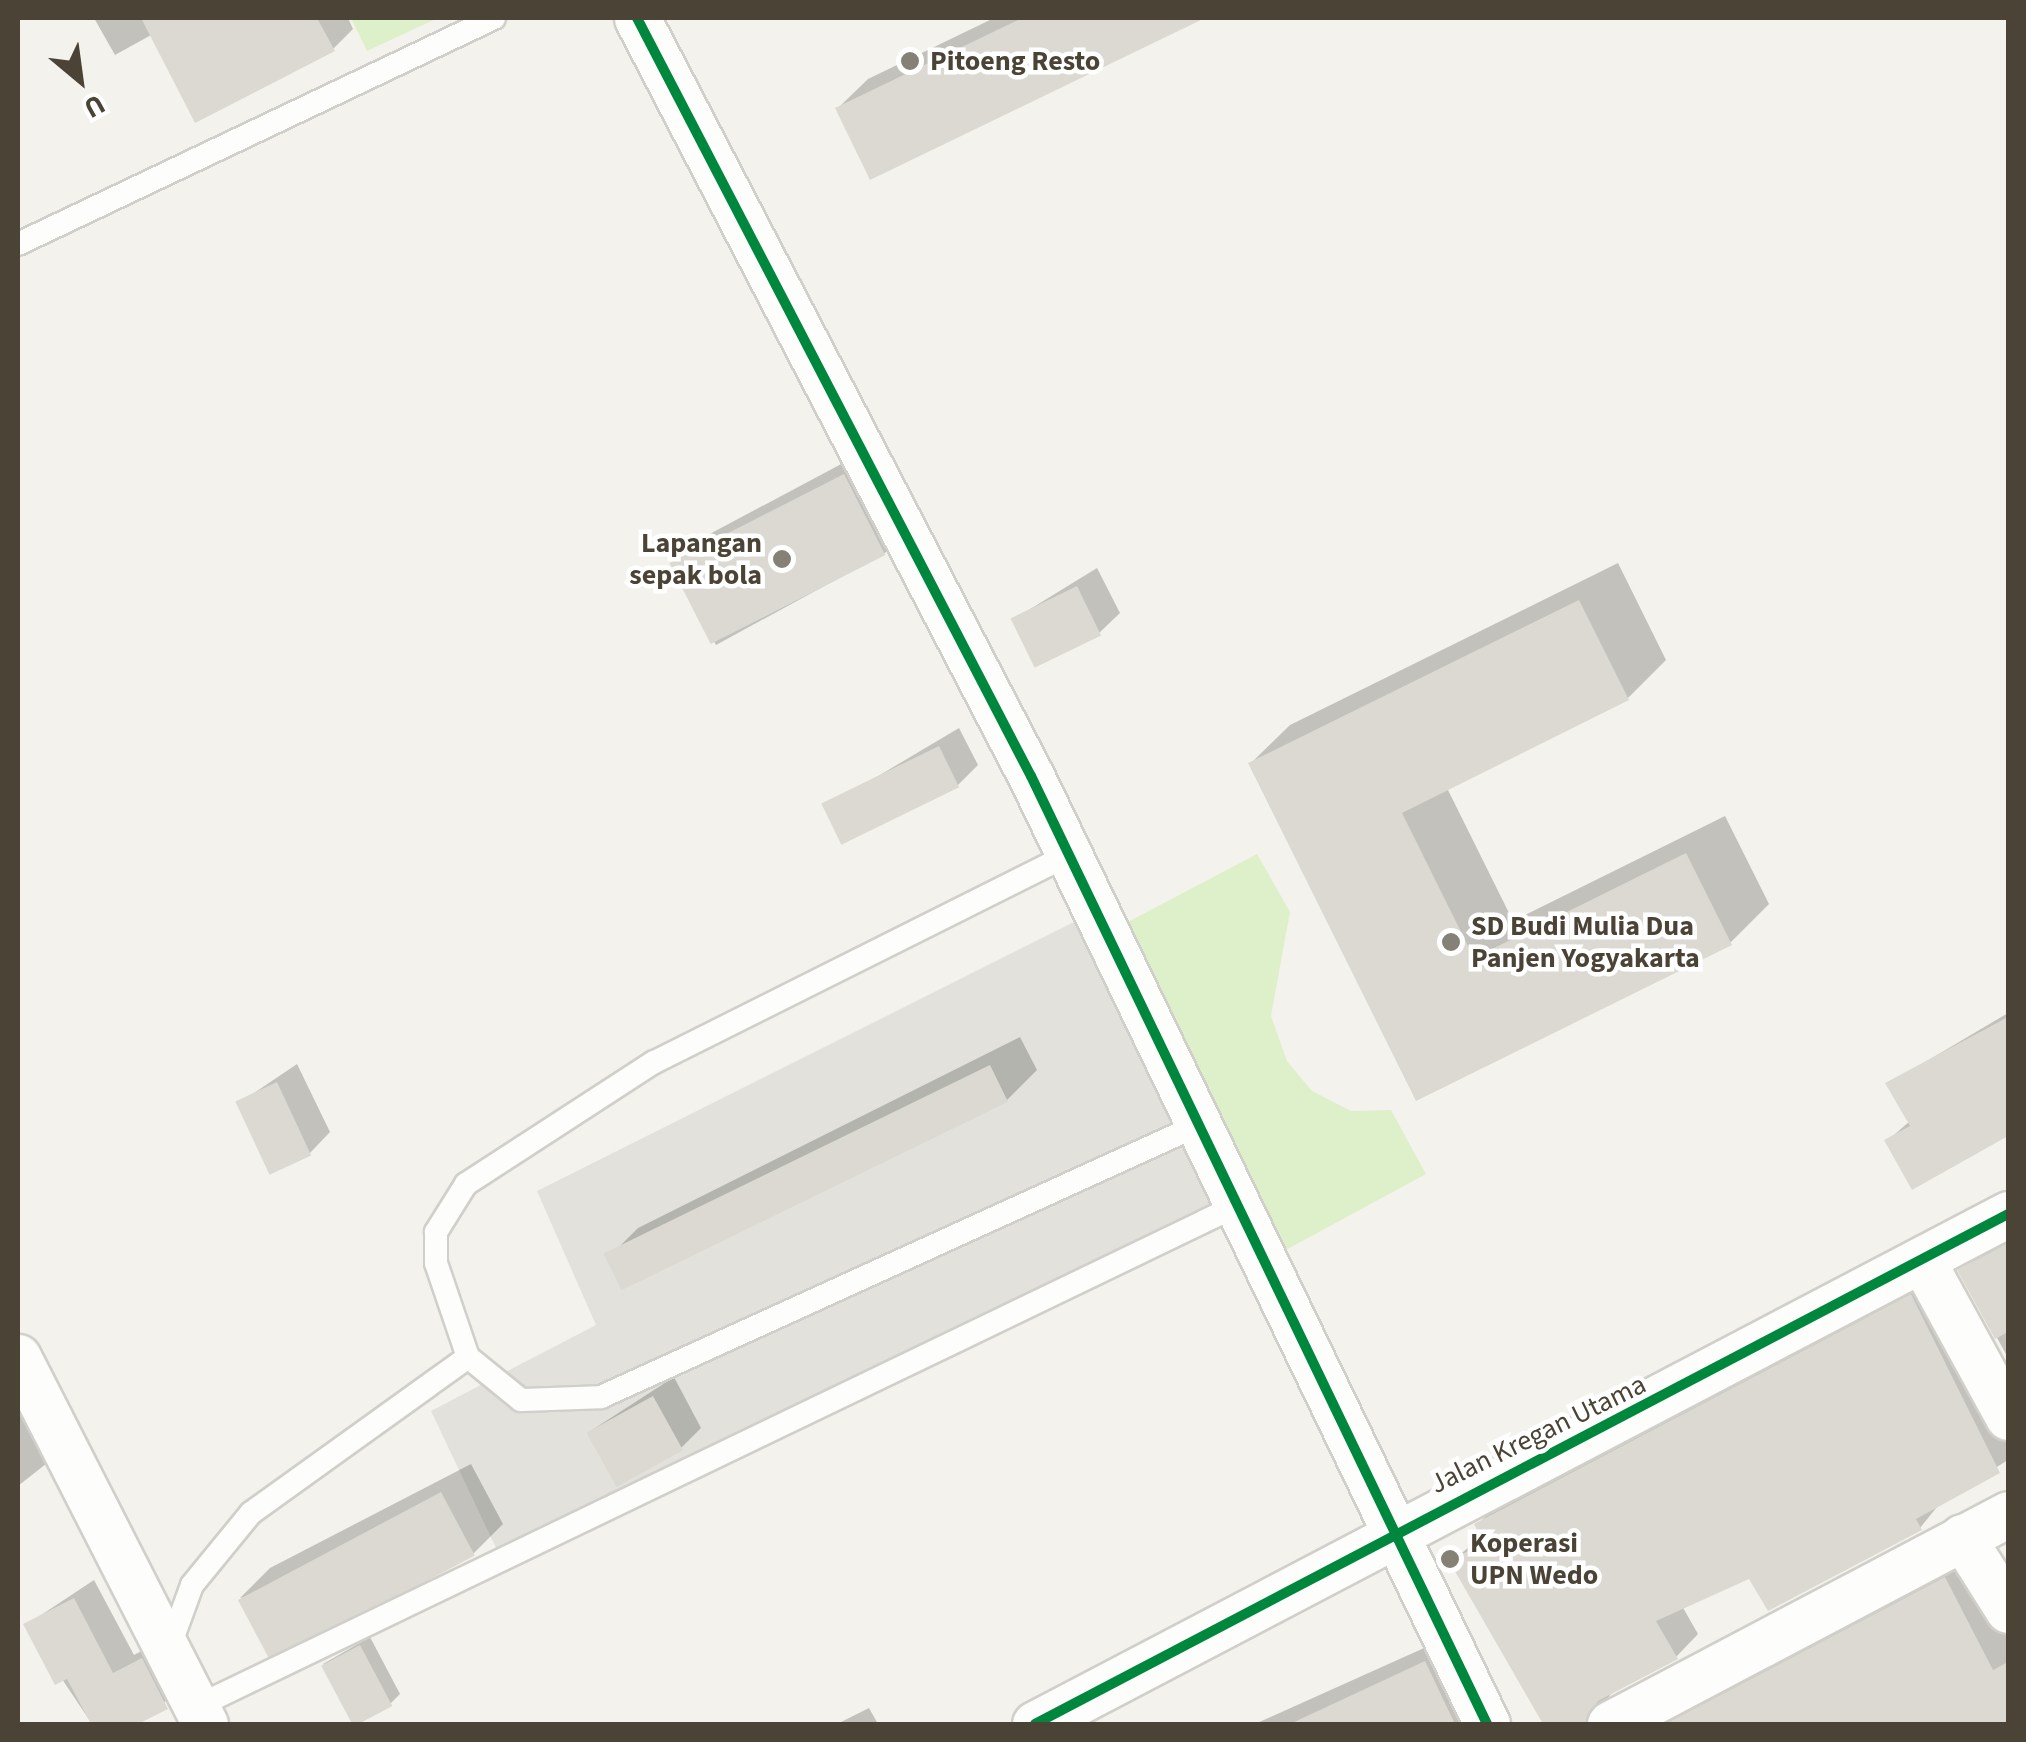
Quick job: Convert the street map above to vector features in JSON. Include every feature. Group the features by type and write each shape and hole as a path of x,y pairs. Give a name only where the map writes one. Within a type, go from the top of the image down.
{"street":[{"path":"638,18 1068,855 1232,1208 1487,1724"},
{"name":"Jalan Kregan Utama","path":"1036,1724 1391,1530 2008,1214"},
{"path":"1922,1260 2008,1417"},
{"path":"18,1357 200,1716"},
{"path":"1610,1724 2008,1514"},
{"path":"1962,1537 2008,1610"}],"lane":[{"path":"18,244 494,18"},
{"path":"1068,855 654,1062 523,1139 466,1184 436,1232 436,1263 468,1356 521,1400 602,1397 1194,1127"},
{"path":"200,1716 1232,1208"},
{"path":"168,1651 192,1585 251,1514 468,1356"}],"green space":[{"path":"351,18 438,18 367,51"},
{"path":"1257,854 1290,912 1271,1016 1287,1061 1312,1091 1351,1111 1391,1110 1426,1174 1258,1265 1105,934"}],"shaded area":[{"path":"1094,912 1232,1208 507,1571 431,1411 596,1325 537,1191"}],"building":[{"path":"141,18 317,18 335,51 195,123"},
{"path":"1022,18 1205,18 870,180 835,108"},
{"name":"Lapangan sepak bola","path":"844,474 885,555 711,644 669,563"},
{"path":"1077,586 1101,635 1035,668 1010,618"},
{"path":"1579,600 1629,700 1402,813 1474,958 1686,853 1732,945 1416,1101 1248,763"},
{"path":"939,746 959,787 841,845 821,803"},
{"path":"2008,1017 2008,1136 1912,1190 1884,1140 1910,1126 1885,1083"},
{"path":"990,1065 1008,1102 621,1290 604,1253"},
{"path":"277,1082 311,1155 270,1175 235,1101"},
{"path":"2008,1243 2008,1332 1995,1339 1957,1270"},
{"path":"1911,1294 2000,1473 1916,1519 1922,1530 1768,1611 1749,1579 1656,1621 1678,1659 1598,1701 1584,1724 1543,1724 1449,1561 1484,1543 1474,1524"},
{"path":"653,1396 683,1450 617,1487 587,1433"},
{"path":"441,1492 475,1556 272,1664 238,1600"},
{"path":"1945,1577 1993,1670 2008,1662 2008,1724 1665,1724"},
{"path":"74,1598 113,1673 142,1658 168,1709 138,1724 91,1724 67,1679 55,1685 23,1624"},
{"path":"360,1645 392,1706 352,1724 321,1666"},
{"path":"1425,1661 1455,1724 1290,1724"}],"cycle path":[{"path":"637,18 1031,776 1487,1724"},
{"path":"1035,1724 2008,1214"}],"place":[{"name":"Pitoeng Resto","path":"910,61"},
{"name":"Lapangan sepak bola","path":"782,559"},
{"name":"SD Budi Mulia Dua Panjen Yogyakarta","path":"1451,942"},
{"name":"Koperasi UPN Wedo","path":"1450,1559"}]}
